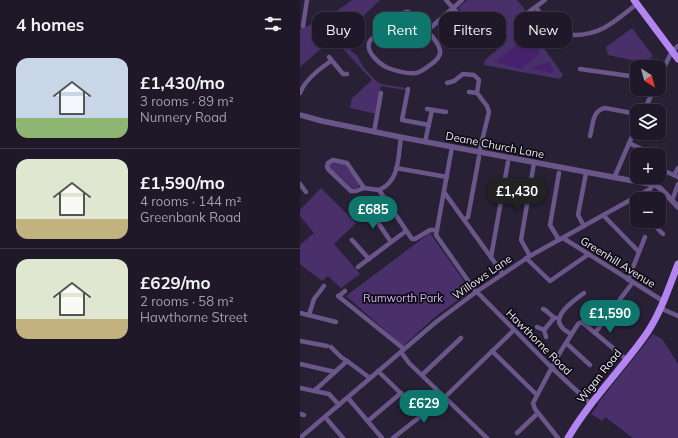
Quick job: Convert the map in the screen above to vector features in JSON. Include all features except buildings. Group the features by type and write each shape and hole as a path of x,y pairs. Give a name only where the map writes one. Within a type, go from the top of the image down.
{"main road":[{"path":"636,2 678,59"},
{"name":"Wigan Road","path":"568,438 591,404 648,332 662,305 678,264"}],"street":[{"path":"303,26 307,0"},
{"path":"446,0 457,12"},
{"path":"431,27 462,0"},
{"path":"529,12 545,0"},
{"path":"536,7 556,32 563,34 580,34 595,32 605,28 636,2"},
{"path":"406,12 409,12 427,31 439,46 441,51 440,56 427,67 416,72 388,68 379,62 370,50 369,43 374,37 400,15 406,12"},
{"path":"666,63 672,51 678,46"},
{"path":"300,94 302,88 312,80 330,59 344,75"},
{"path":"580,69 630,76"},
{"path":"447,83 454,81 459,74 476,76 479,82 477,93"},
{"path":"464,220 468,216 479,155 489,112 488,108 477,93 470,92"},
{"path":"374,132 381,93"},
{"path":"408,93 402,120 429,125"},
{"path":"590,136 595,114 600,109 605,108 630,113"},
{"path":"425,142 429,125 430,109 446,112"},
{"name":"Deane Church Lane","path":"300,115 374,132 452,147 479,155 534,163 652,185 659,187 678,207"},
{"path":"364,188 346,163 333,160 328,163 328,170 351,191 364,188 379,190 386,187 392,181 396,168 401,137"},
{"path":"614,178 630,140"},
{"path":"629,143 639,148"},
{"path":"379,190 412,239 416,239 430,230 437,230 452,147"},
{"path":"490,257 508,162"},
{"path":"534,163 521,240 528,257 550,282 589,254"},
{"path":"396,168 447,177"},
{"path":"666,172 676,176 678,168"},
{"path":"559,173 550,225 561,239"},
{"path":"584,226 578,215 586,173"},
{"path":"300,184 306,192"},
{"path":"672,200 678,184"},
{"name":"Willows Lane","path":"645,192 650,189 652,185"},
{"path":"444,192 503,274"},
{"name":"Willows Lane","path":"304,437 325,417 441,317 528,257 630,200"},
{"path":"377,209 370,211 391,242"},
{"path":"603,215 639,252"},
{"path":"657,228 663,234"},
{"name":"Hawthorne Road","path":"437,230 436,235 476,292 552,368 591,404"},
{"path":"358,267 406,231"},
{"path":"595,333 630,281 645,237"},
{"name":"Greenhill Avenue","path":"561,239 589,254 644,290 678,316"},
{"path":"352,240 368,259"},
{"path":"356,245 362,241"},
{"path":"310,316 314,300 324,286"},
{"path":"345,291 338,296 402,351 422,375 487,438"},
{"path":"544,330 581,294"},
{"path":"543,309 557,318 561,327 571,334"},
{"path":"300,313 336,322"},
{"path":"558,438 533,406 537,395 571,334 579,323 582,322 626,359"},
{"path":"537,327 544,330"},
{"path":"394,438 445,397 514,330"},
{"path":"544,330 546,337"},
{"path":"422,375 461,338"},
{"path":"300,340 329,347 370,378"},
{"path":"566,343 590,365"},
{"path":"492,351 537,395"},
{"path":"314,391 348,361"},
{"path":"300,364 335,372"},
{"path":"378,371 423,415"},
{"path":"300,388 329,394 339,405"},
{"path":"368,421 400,393"},
{"path":"348,398 382,438"},
{"path":"517,433 538,413"},
{"path":"325,417 343,438"}],"green space":[{"path":"352,0 380,0 365,14 365,12 334,12"},
{"path":"467,0 517,0 526,11 514,12 514,48 544,48 563,75 560,79 484,65 485,60 497,50 495,48 506,48 506,12 462,12 458,8"},
{"path":"312,24 312,48 322,48 300,67 300,29"},
{"path":"632,28 653,56 648,60 631,60 608,55 606,47"},
{"path":"342,48 349,48 357,56 364,68 376,81 381,84 406,88 405,90 381,86 376,114 350,108 352,98 372,80"},
{"path":"333,162 343,163 345,165 359,184 358,188 352,188 329,169 329,165"},
{"path":"321,188 356,223 334,244 360,274 341,288 328,276 322,281 300,264 300,245 314,233 300,216 300,210"},
{"name":"Rumworth Park","path":"430,233 471,291 436,316 403,346 346,296"},
{"path":"653,334 662,339 678,364 678,438 633,438 605,417 602,421 591,414 598,403"}],"shaded area":[{"path":"514,47 537,48 541,53 521,69 496,62"},
{"path":"549,62 554,70 552,73 532,69 536,66"}]}
